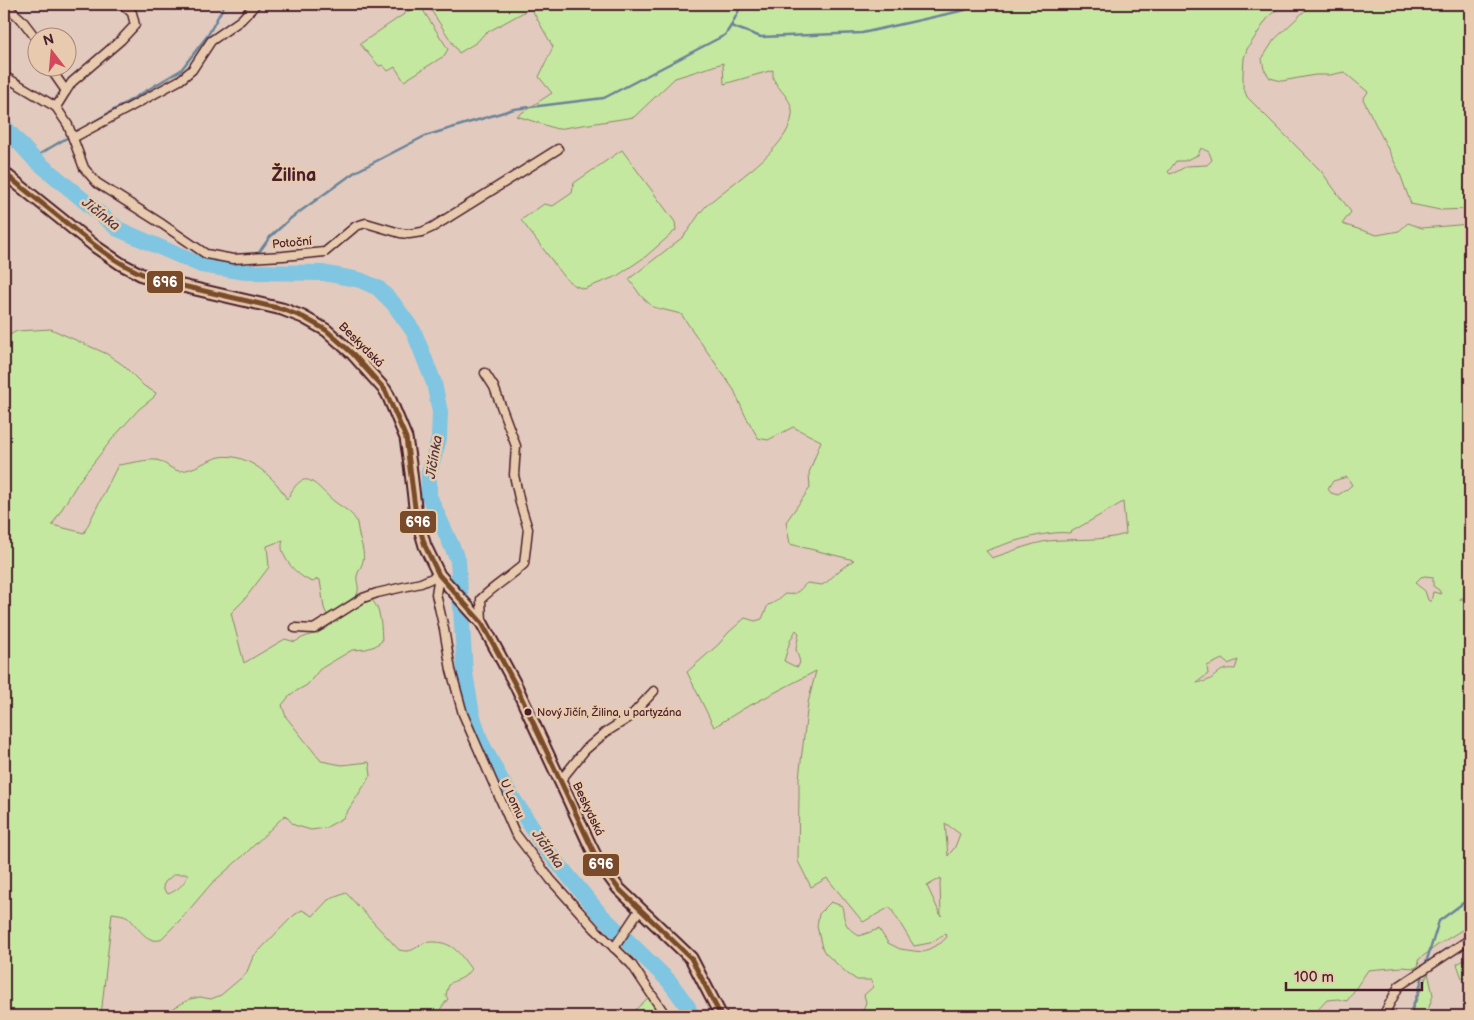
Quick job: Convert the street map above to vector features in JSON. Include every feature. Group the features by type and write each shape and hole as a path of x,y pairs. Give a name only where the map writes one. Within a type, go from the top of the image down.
{"street":[{"path":"4,4 28,28"},
{"path":"56,107 72,82 121,40 135,25 132,13 122,4"},
{"path":"73,138 180,80 192,70 211,41 241,20 256,4"},
{"name":"Potoční","path":"4,76 56,107 68,125 84,168 97,183 206,254 233,259 326,252 356,226 366,223 409,234 422,232 558,149"},
{"path":"57,78 66,91"},
{"name":"Beskydská","path":"4,173 96,247 121,264 142,275 161,282 282,309 303,317 326,330 353,354 385,390 406,438 416,515 425,546 443,579 480,620 516,686 598,861 618,888 691,958 721,1016"},
{"path":"480,620 481,599 524,564 528,528 514,476 516,446 494,387 486,374"},
{"path":"295,628 314,629 364,598 377,593 443,579"},
{"name":"U Lomu","path":"443,579 436,594 451,670 461,705 515,833 551,880 595,929 632,965 666,1016"},
{"path":"560,781 585,750 606,732 630,717 654,691"},
{"path":"614,948 640,909"},
{"path":"1383,1016 1399,986 1470,939"}],"green space":[{"path":"419,4 448,49 444,56 404,81 395,67 388,71 383,65 379,66 360,44"},
{"path":"427,4 1283,4 1269,16 1247,49 1244,58 1243,86 1247,97 1321,171 1351,212 1342,224 1377,235 1399,231 1408,223 1422,228 1470,224 1470,598 1461,598 1459,600 1470,600 1470,925 1439,944 1418,960 1419,965 1415,968 1402,967 1368,970 1347,1001 1338,999 1327,1000 1312,1016 871,1016 863,1011 866,1002 864,995 873,987 872,980 857,980 825,953 822,948 817,926 819,914 831,902 842,906 846,924 859,936 879,929 888,943 900,949 923,952 941,943 947,937 946,933 930,943 914,946 890,907 863,922 827,878 811,887 798,861 799,778 808,703 816,671 743,709 714,727 687,672 745,618 755,621 762,619 768,605 785,594 795,593 807,583 822,585 854,560 790,544 786,522 810,488 809,473 821,441 793,427 768,440 758,438 734,390 681,314 653,307 641,296 629,279 683,237 706,206 770,153 788,128 792,109 788,99 775,82 773,70 724,84 723,63 675,78 634,117 557,129 517,116 552,93 539,77 553,47 531,8 484,34 477,42 459,53","holes":["1201,148 1209,152 1212,160 1207,165 1187,166 1170,174 1168,172 1176,161 1184,161 1198,155","1347,477 1352,485 1338,495 1331,493 1328,489 1333,481","1123,502 1126,534 1097,539 1048,541 992,558 986,551 1027,538 1069,533","1421,577 1433,577 1433,586 1441,594 1433,592 1431,602 1428,600 1425,591 1415,583","796,630 799,633 796,649 800,662 798,667 784,661 790,641","1222,659 1228,664 1238,660 1235,669 1225,669 1209,680 1196,683 1208,674 1207,666","945,823 960,834 955,847 948,856","941,878 940,883 941,916 927,886"]},
{"path":"1312,4 1470,4 1470,209 1440,210 1411,204 1399,171 1363,99 1368,92 1344,72 1282,81 1270,78 1264,69 1262,59 1274,40"},
{"path":"622,150 675,222 676,230 645,257 617,276 584,289 567,280 521,220 544,204 553,206 572,193 574,183"},
{"path":"51,329 107,354 123,365 144,386 156,393 113,438 79,481 52,525 84,533 118,465 156,460 180,471 191,469 220,457 240,459 260,468 276,483 287,500 299,482 305,480 315,484 353,516 357,523 363,554 357,576 357,595 328,617 324,608 320,580 317,579 313,582 308,580 293,569 283,553 283,540 267,546 269,567 244,600 231,613 244,663 285,639 295,642 325,629 347,610 365,601 372,600 378,609 380,620 382,641 366,649 352,650 320,669 307,685 291,694 282,705 286,717 321,761 342,765 369,762 371,775 343,818 325,828 311,830 294,825 285,815 211,884 160,940 150,939 126,916 112,913 101,1016 4,1016 4,338 17,331","holes":["174,874 188,874 181,886 175,891 168,894 164,890 165,882"]},
{"path":"346,893 399,950 410,951 427,942 442,943 452,947 471,969 465,976 450,983 446,996 448,999 435,1016 159,1016 190,999 200,997 211,999 221,995 246,974 253,957 293,916 302,910 313,916 328,900"},
{"path":"1470,957 1470,978 1462,978 1457,964"},
{"path":"1428,973 1433,995 1426,1016 1410,1016"},
{"path":"650,996 664,1016 629,1016"}],"waterway":[{"path":"85,127 181,70 208,35 225,4"},
{"path":"257,255 270,237 291,218 355,172 425,136 514,109 604,98 725,35 742,4"},
{"path":"731,26 761,37 862,33 965,10"},
{"name":"Jičínka","path":"4,126 33,158 118,229 201,265 246,272 323,273 360,280 378,288 393,303 414,332 434,383 440,412 439,439 429,473 429,496 458,560 465,673 472,714 481,742 502,782 546,849 600,914 669,981 688,1007 691,1016"},
{"path":"33,158 70,136"},
{"path":"246,272 254,260"},
{"path":"1425,966 1439,921 1470,898"},
{"path":"1460,949 1470,944"},
{"path":"1409,1016 1424,971"}],"transit line":[{"name":"696","path":"4,173 98,248 134,270 161,281 282,309 303,317 326,330 353,354 385,390 406,438 416,515 425,546 439,575 482,623 516,686 598,861 618,888 691,958 721,1016"}],"place":[{"name":"Nový Jičín, Žilina, u partyzána","path":"528,712"}],"district":[{"name":"Žilina","path":"294,175"}]}
